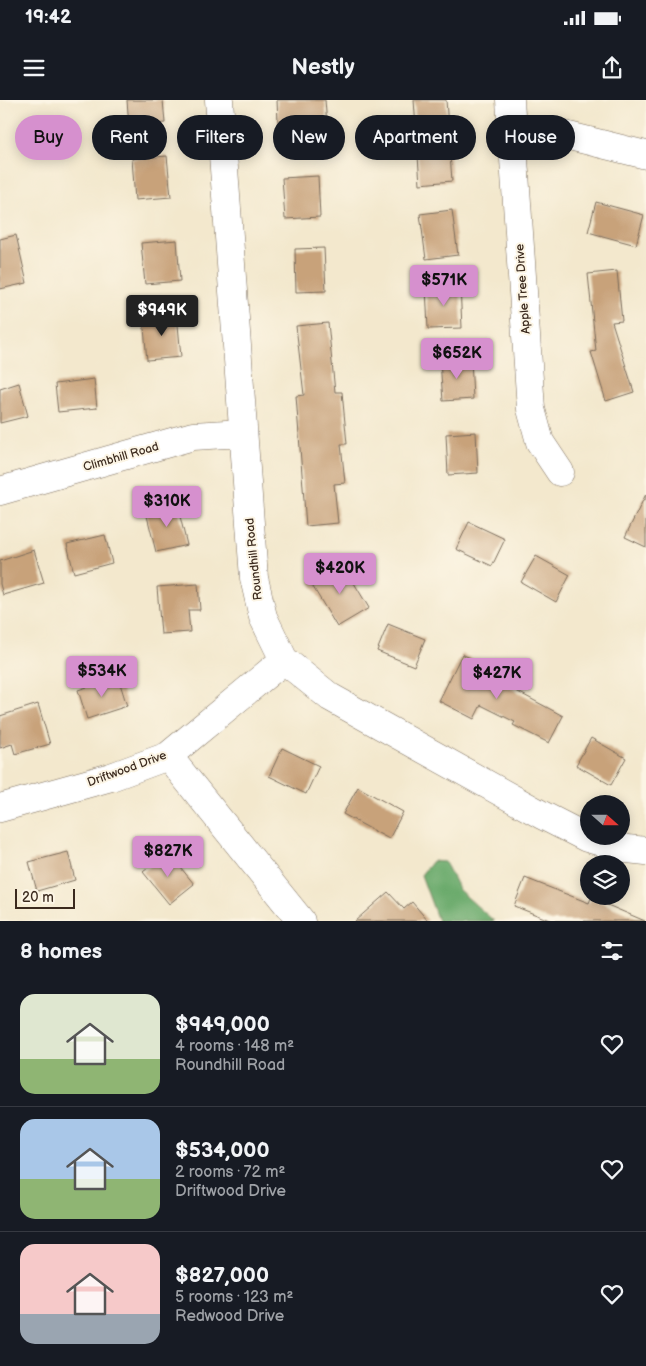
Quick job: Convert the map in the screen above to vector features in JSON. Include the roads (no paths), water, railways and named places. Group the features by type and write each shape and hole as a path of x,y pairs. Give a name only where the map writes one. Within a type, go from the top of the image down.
{"street":[{"name":"Roundhill Road","path":"219,100 257,598 263,617 284,660 330,697 542,815 587,838 613,846 646,851"},
{"name":"Apple Tree Drive","path":"510,100 511,115"},
{"path":"575,137 646,155"},
{"name":"Apple Tree Drive","path":"514,160 531,409 540,442 560,472"},
{"name":"Climbhill Road","path":"0,491 193,436 243,433"},
{"name":"Driftwood Drive","path":"0,808 111,777 168,756 284,660"},
{"path":"168,756 301,921"}]}
